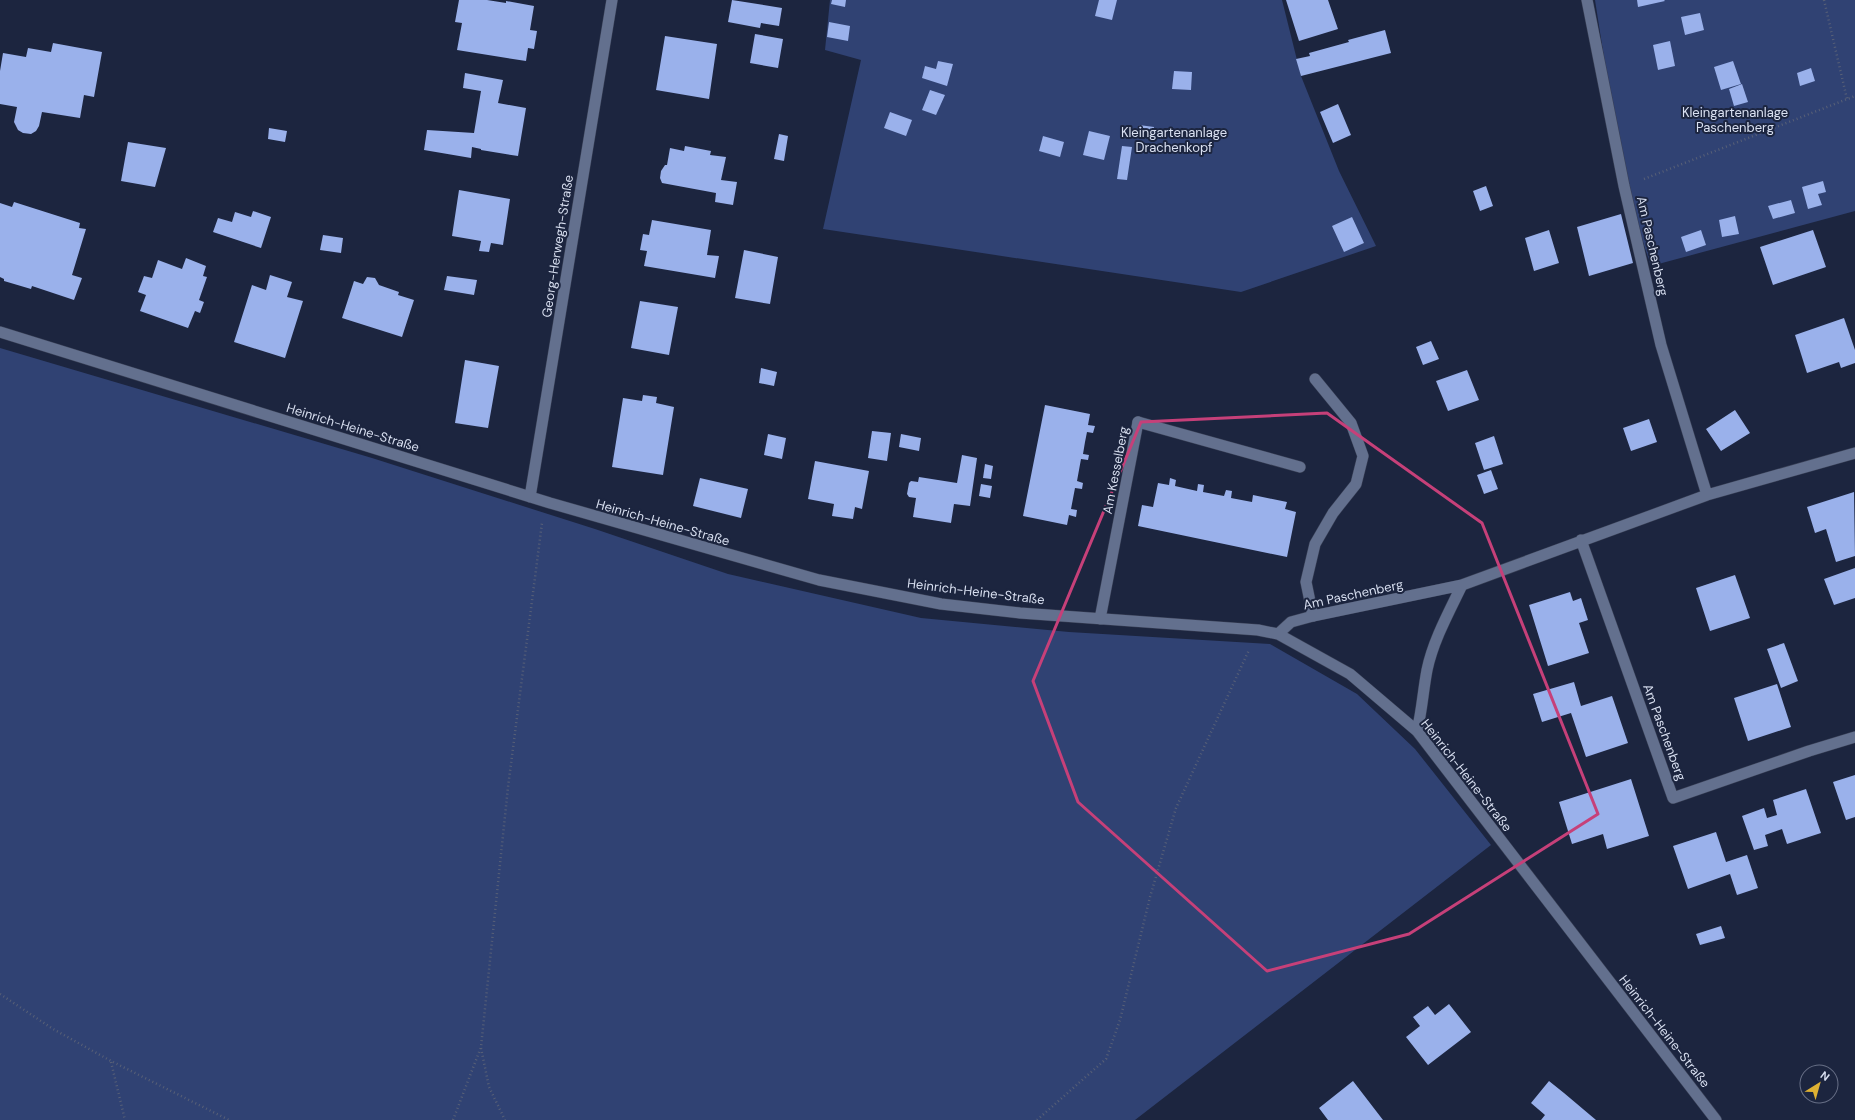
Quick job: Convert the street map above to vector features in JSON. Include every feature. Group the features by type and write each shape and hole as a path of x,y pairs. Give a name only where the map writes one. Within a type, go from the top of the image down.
{"street":[{"name":"Georg-Herwegh-Straße","path":"530,497 612,0"},
{"name":"Am Paschenberg","path":"1587,0 1624,186 1661,345 1707,495"},
{"name":"Heinrich-Heine-Straße","path":"0,332 530,497 688,544 819,580 941,604 1020,613 1258,630 1278,634 1350,674 1417,731 1716,1120"},
{"path":"1313,616 1306,582 1315,544 1333,513 1356,484 1363,456 1351,423 1315,379"},
{"name":"Am Kesselberg","path":"1100,619 1138,422 1300,467"},
{"name":"Am Paschenberg","path":"1278,634 1291,622 1313,616 1462,585 1581,540 1707,495 1855,453"},
{"name":"Am Paschenberg","path":"1581,540 1674,798 1809,751 1855,737"},
{"path":"1417,731 1423,707 1427,670 1439,636 1462,585"}],"path":[{"path":"1824,0 1847,99"},
{"path":"1624,186 1855,96"},
{"path":"454,1120 481,1047 508,787 543,521 550,503"},
{"path":"1037,1120 1106,1059 1120,1020 1150,897 1176,808 1258,630"},
{"path":"0,994 53,1028 111,1061 229,1120"},
{"path":"481,1047 490,1087 506,1120"},
{"path":"111,1061 125,1120"}],"highlighted area":[{"path":"1327,413 1482,523 1598,814 1409,934 1267,971 1078,802 1033,681 1141,422"}],"green space":[{"name":"Kleingartenanlage Drachenkopf","path":"830,0 1282,0 1301,76 1339,171 1376,246 1241,292 823,229 861,60 825,50"},
{"name":"Kleingartenanlage Paschenberg","path":"1595,0 1855,0 1855,211 1651,266 1624,186"},
{"path":"0,348 372,458 595,529 728,574 921,618 1069,632 1270,644 1357,694 1415,749 1491,845 1135,1120 0,1120"}],"building":[{"path":"459,0 487,0 506,3 506,1 534,6 530,30 537,31 534,49 528,48 526,61 457,50 462,23 455,22"},
{"path":"732,0 782,8 779,26 761,23 760,28 728,22"},
{"path":"832,0 846,0 845,7 831,4"},
{"path":"1099,0 1117,0 1112,20 1095,16"},
{"path":"1286,0 1328,0 1338,29 1299,41"},
{"path":"1637,0 1664,0 1665,1 1638,7"},
{"path":"1700,13 1704,30 1685,35 1681,17"},
{"path":"829,22 850,26 848,41 827,37"},
{"path":"1385,30 1391,53 1301,76 1296,59 1310,56 1309,53 1349,42 1348,40"},
{"path":"755,34 783,39 778,68 750,63"},
{"path":"665,36 717,44 709,99 656,90"},
{"path":"1670,41 1675,66 1658,70 1653,45"},
{"path":"53,43 102,52 94,97 84,95 80,118 42,112 39,126 36,131 31,134 23,133 18,130 14,122 17,107 0,104 0,71 3,53 26,57 28,48 51,52"},
{"path":"938,61 953,64 947,86 922,78 925,66 936,69"},
{"path":"1733,61 1741,84 1721,90 1714,67"},
{"path":"1811,68 1815,81 1800,86 1797,73"},
{"path":"1174,71 1192,72 1191,90 1172,89"},
{"path":"465,73 503,80 498,103 526,108 518,156 481,150 472,147 471,158 424,150 427,130 474,133 481,91 463,88"},
{"path":"1742,84 1748,102 1734,106 1729,89"},
{"path":"930,90 945,95 936,115 922,110"},
{"path":"1338,104 1351,135 1333,143 1320,112"},
{"path":"890,112 912,120 906,136 884,128"},
{"path":"1139,125 1154,127 1153,139 1137,136"},
{"path":"269,128 287,131 285,142 268,139"},
{"path":"1089,131 1110,136 1104,160 1083,155"},
{"path":"779,134 788,136 784,161 774,159"},
{"path":"1043,136 1064,142 1060,157 1039,151"},
{"path":"128,142 166,148 155,187 121,181"},
{"path":"685,146 711,151 710,155 726,157 721,180 737,182 733,205 715,202 716,193 662,183 660,178 661,171 665,165 667,165 670,148 684,151"},
{"path":"1122,146 1132,147 1127,180 1117,179"},
{"path":"1823,181 1826,192 1818,194 1822,205 1808,209 1802,187"},
{"path":"1486,186 1493,206 1480,211 1473,191"},
{"path":"459,190 510,199 503,245 491,243 489,252 479,251 481,241 452,236"},
{"path":"1791,200 1795,213 1773,219 1768,206"},
{"path":"14,202 80,223 79,228 86,229 72,275 82,278 74,300 32,286 31,289 4,281 4,279 0,277 0,203 12,207"},
{"path":"253,211 271,217 261,248 213,232 218,218 232,222 235,212 251,217"},
{"path":"1621,214 1633,263 1589,276 1577,227"},
{"path":"1735,216 1739,234 1722,237 1719,220"},
{"path":"1352,217 1364,243 1344,252 1332,226"},
{"path":"652,220 711,230 707,255 719,256 715,278 644,266 647,251 640,250 643,234 649,235"},
{"path":"1549,230 1559,263 1534,271 1525,238"},
{"path":"1701,230 1706,245 1686,252 1681,237"},
{"path":"1813,230 1826,267 1773,285 1760,247"},
{"path":"323,235 343,238 341,253 320,250"},
{"path":"744,250 778,257 770,304 735,298"},
{"path":"186,258 206,266 203,276 207,277 199,300 204,302 200,313 195,311 188,328 140,311 146,295 138,292 144,276 152,278 158,260 182,269"},
{"path":"270,275 292,282 287,297 303,301 285,358 234,342 252,285 266,290"},
{"path":"447,276 477,280 474,295 444,290"},
{"path":"367,277 375,278 379,285 399,292 398,295 414,300 402,337 342,318 354,281 363,284"},
{"path":"640,301 678,307 669,355 631,348"},
{"path":"1844,318 1855,350 1855,363 1841,368 1839,362 1807,373 1795,335"},
{"path":"1431,341 1439,359 1423,365 1416,347"},
{"path":"465,360 499,366 488,428 455,423"},
{"path":"761,368 777,372 774,386 759,383"},
{"path":"1467,370 1479,400 1448,411 1436,381"},
{"path":"643,395 657,397 656,403 674,407 663,475 612,467 623,398 642,401"},
{"path":"1045,405 1090,414 1088,425 1095,426 1093,433 1087,432 1083,454 1089,455 1088,460 1081,459 1077,481 1083,483 1082,489 1075,488 1071,509 1077,510 1076,517 1069,515 1067,525 1023,516"},
{"path":"1735,410 1750,433 1721,451 1706,429"},
{"path":"1649,419 1657,442 1631,451 1623,428"},
{"path":"872,431 891,433 887,461 868,458"},
{"path":"768,434 786,438 782,459 764,455"},
{"path":"901,434 921,438 919,451 899,447"},
{"path":"1494,436 1503,464 1484,470 1475,443"},
{"path":"962,455 977,458 970,506 954,504 951,523 913,517 916,498 909,497 907,494 909,483 911,481 918,482 919,477 957,483"},
{"path":"815,461 869,471 862,509 855,507 853,519 832,516 834,504 808,499"},
{"path":"985,464 993,466 991,479 983,478"},
{"path":"1491,470 1498,489 1484,494 1477,475"},
{"path":"700,478 748,489 741,518 693,506"},
{"path":"1170,478 1176,480 1175,486 1197,491 1198,484 1204,485 1203,492 1224,496 1226,490 1232,491 1231,498 1252,502 1253,495 1287,502 1285,509 1296,512 1287,557 1138,526 1142,505 1153,507 1158,483 1169,485"},
{"path":"981,484 992,486 990,498 979,496"},
{"path":"1854,492 1855,556 1836,562 1826,529 1815,533 1807,507"},
{"path":"1855,568 1855,598 1834,605 1824,579"},
{"path":"1735,575 1750,618 1710,631 1696,588"},
{"path":"1570,592 1573,601 1581,598 1588,620 1579,623 1589,653 1548,666 1529,605"},
{"path":"1784,643 1798,681 1781,688 1767,649"},
{"path":"1574,682 1581,706 1612,696 1628,743 1586,757 1571,713 1542,722 1533,694"},
{"path":"1777,684 1791,727 1748,741 1734,698"},
{"path":"1855,775 1855,817 1846,820 1833,782"},
{"path":"1631,779 1649,836 1607,849 1603,834 1572,844 1559,802"},
{"path":"1806,789 1821,833 1787,844 1782,829 1765,835 1768,846 1754,850 1742,816 1764,808 1767,818 1777,815 1773,800"},
{"path":"1716,832 1726,862 1747,855 1758,888 1737,895 1730,874 1688,889 1673,846"},
{"path":"1721,926 1725,938 1700,945 1696,934"},
{"path":"1449,1004 1471,1032 1428,1065 1406,1037 1420,1026 1413,1017 1428,1006 1435,1015"},
{"path":"1353,1081 1383,1120 1328,1120 1319,1108"},
{"path":"1549,1081 1596,1120 1541,1120 1545,1115 1531,1103"}]}
